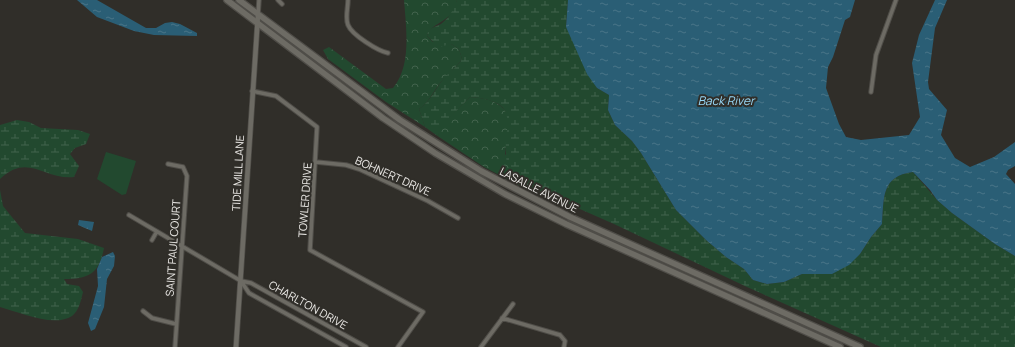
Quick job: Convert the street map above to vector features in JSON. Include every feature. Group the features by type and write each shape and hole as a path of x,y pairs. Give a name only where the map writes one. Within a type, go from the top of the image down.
{"main road":[{"name":"LASALLE AVENUE","path":"226,0 395,126 435,153 505,194 566,224 840,347"},
{"name":"LASALLE AVENUE","path":"239,0 400,120 439,146 507,186 570,217 860,347"}],"street":[{"name":"TIDE MILL LANE","path":"236,347 259,0"},
{"path":"278,0 282,4"},
{"path":"348,0 347,19 349,27 379,51 388,53"},
{"path":"872,92 876,55 896,0"},
{"name":"TOWLER DRIVE","path":"252,91 276,96 317,127 310,250 423,312 398,347"},
{"name":"BOHNERT DRIVE","path":"316,162 346,165 359,169 428,201 458,218"},
{"name":"SAINT PAUL COURT","path":"168,164 183,167 188,176 181,246 174,347"},
{"name":"CHARLTON DRIVE","path":"129,215 156,233 241,281 251,283 366,347"},
{"path":"152,240 156,233"},
{"name":"CHARLTON DRIVE","path":"241,281 249,293 346,347"},
{"path":"482,347 513,304"},
{"path":"143,311 152,318 176,324"},
{"path":"502,318 560,335 565,341 564,347"}],"green space":[{"path":"404,0 457,0 455,9 451,14 428,32 427,36 433,42 451,44 459,49 462,59 441,82 426,104 419,109 425,127 386,102 328,59 323,50 329,47 386,89 393,88 403,69 405,58 406,34"},
{"path":"457,0 568,0 566,27 597,88 609,95 608,110 615,125 632,141 641,153 676,210 706,240 726,257 744,269 753,280 767,284 784,282 802,274 832,274 860,254 882,224 884,197 890,183 895,178 903,174 913,172 937,200 952,213 995,244 1015,256 1015,347 881,347 747,287 614,224 532,188 531,184 507,163 507,118 505,111 499,104 488,100 470,97 438,130 439,137 425,127 419,109 462,59 459,49 451,44 439,47 427,36 430,29 441,24 446,19 453,10"},
{"path":"470,97 490,100 506,111 509,125 505,154 531,184 532,188 526,189 484,167 439,137 437,130"},
{"path":"17,120 29,122 41,128 78,130 90,134 86,144 75,148 70,154 79,166 74,177 63,177 28,167 10,171 0,179 0,125"},
{"path":"106,152 136,161 126,194 122,195 97,179"},
{"path":"0,190 3,206 25,233 78,239 104,248 102,257 96,269 92,273 81,278 64,279 67,284 79,286 83,292 78,308 72,316 65,319 46,320 0,307"}],"water":[{"path":"77,0 97,0 146,28 156,28 165,23 172,22 180,24 197,33 197,36 154,35 134,31 97,17"},
{"name":"Back River","path":"568,0 855,0 850,17 845,20 833,57 828,67 826,88 839,124 846,137 861,140 909,135 920,117 912,63 919,35 935,0 947,0 935,28 928,82 929,89 947,110 941,135 955,158 970,167 994,157 1015,142 1015,166 1008,170 1006,174 1015,184 1015,256 995,244 952,213 937,200 913,172 903,174 895,178 890,183 884,197 882,224 860,254 849,265 832,274 802,274 784,282 767,284 753,280 744,269 726,257 706,240 676,210 641,153 632,141 615,125 608,110 609,95 597,88 587,74 566,27"},
{"path":"79,220 94,222 92,231 78,225"},
{"path":"113,252 115,256 114,266 107,279 104,307 95,329 91,331 88,323 98,286 97,269 102,257"}]}
